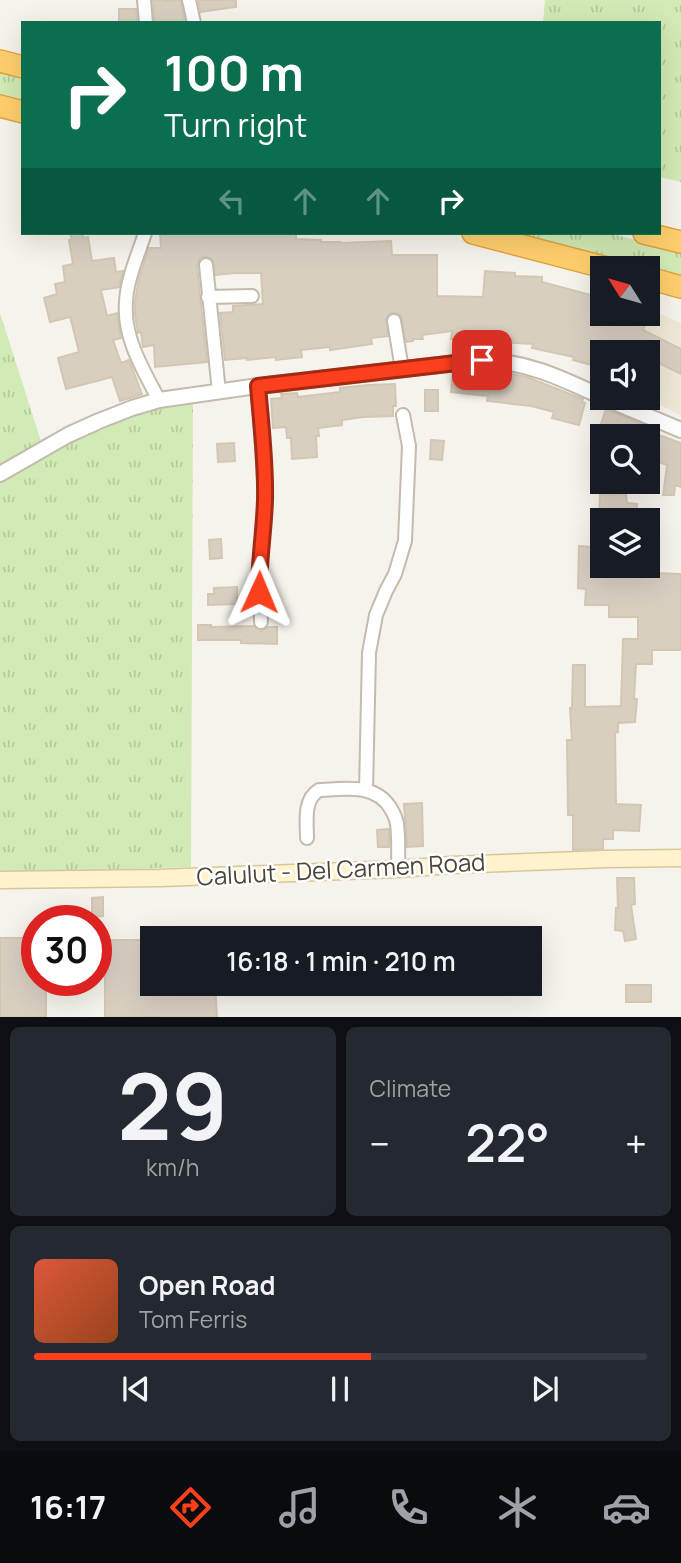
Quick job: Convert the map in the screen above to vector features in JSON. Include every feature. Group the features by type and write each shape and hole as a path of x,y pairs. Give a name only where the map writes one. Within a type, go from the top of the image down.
{"highway":[{"path":"0,61 21,66"},
{"path":"0,106 21,111"},
{"path":"481,235 590,264"},
{"path":"652,235 681,242"},
{"path":"660,281 681,287"}],"main road":[{"name":"Calulut - Del Carmen Road","path":"0,880 160,878 541,861 681,858"}],"street":[{"path":"144,0 146,21"},
{"path":"189,0 194,21"},
{"path":"144,235 125,304 133,346 159,400"},
{"path":"206,265 219,392"},
{"path":"208,297 252,296"},
{"path":"394,321 402,369"},
{"path":"0,474 68,435 132,408 159,400 258,386 482,360 505,361 550,372 590,391"},
{"path":"258,386 265,495 259,569 261,622"},
{"path":"633,410 681,430"},
{"path":"366,790 369,653 376,615 396,574 405,541 409,446 403,415"},
{"path":"307,838 307,811 314,793 319,790 366,790 381,796 396,817 398,869"}],"shaded area":[{"path":"660,314 681,323 681,415 660,405 660,340 642,340 634,326 660,326"}],"green space":[{"path":"545,0 681,0 681,182 661,177 661,21 543,21"},
{"path":"0,69 21,75 21,105 0,99"},
{"path":"507,235 616,235 681,251 681,281 660,275 660,256 590,257"},
{"path":"0,313 41,441 0,465"},
{"path":"193,399 191,867 0,874 0,482 101,426 143,409"}],"building":[{"path":"153,0 180,0 185,21 155,21"},
{"path":"198,0 236,0 236,7 201,12"},
{"path":"119,9 136,9 137,21 119,21"},
{"path":"71,235 88,237 92,261 114,258 116,272 123,271 119,287 101,290 107,316 117,313 121,338 113,340 121,363 129,360 142,394 120,401 112,377 66,389 58,358 79,352 70,317 50,322 44,298 57,294 55,284 65,282 63,266 73,264 69,240 72,240"},
{"path":"160,235 296,235 296,239 321,242 391,241 392,255 437,255 437,296 483,297 485,271 542,277 542,282 590,295 590,326 644,326 643,330 681,349 681,374 660,364 660,340 590,340 590,365 573,360 574,357 532,348 533,344 451,339 452,331 422,335 423,339 406,342 402,319 393,312 386,319 388,336 371,338 372,344 330,350 330,347 301,350 302,357 276,360 276,357 225,360 220,313 233,312 233,306 263,304 261,273 216,275 213,260 206,256 200,258 197,266 207,362 155,367 154,345 143,347 135,314 139,278 149,248 161,248"},
{"path":"491,370 527,377 583,399 582,402 585,403 579,425 552,418 554,412 531,406 487,401 488,396 451,392 453,374 490,376"},
{"path":"395,384 396,406 393,406 393,416 342,420 342,425 318,428 317,457 292,459 291,438 287,438 286,427 273,428 271,399 282,398 281,394 297,393 298,397 340,392 340,388"},
{"path":"425,390 438,390 438,411 425,411"},
{"path":"606,410 608,410 643,424 601,424"},
{"path":"660,435 681,443 681,487 675,485 674,495 663,495 667,465 660,462"},
{"path":"431,440 444,441 442,460 430,459"},
{"path":"234,443 235,461 218,462 217,444"},
{"path":"626,494 627,503 637,504 637,508 599,508 600,495"},
{"path":"221,539 222,558 210,559 209,540"},
{"path":"579,546 590,547 590,578 660,578 660,573 681,574 681,650 652,650 652,664 636,664 635,722 618,723 618,732 615,733 616,804 641,805 639,831 613,830 613,839 603,839 603,849 573,850 573,815 568,815 567,740 572,740 570,708 573,665 585,665 585,707 621,706 623,639 638,639 638,617 609,617 609,605 585,605 586,589 578,588"},
{"path":"237,587 237,604 208,605 208,594 214,594 214,588"},
{"path":"198,625 254,626 261,631 268,627 277,627 277,644 241,643 241,640 198,640"},
{"path":"422,803 423,846 407,847 404,804"},
{"path":"389,829 389,847 378,847 377,830"},
{"path":"617,878 634,878 635,904 631,905 636,939 625,941 623,931 615,930 618,908"},
{"path":"103,897 103,905 92,905 92,898"},
{"path":"0,938 21,938 21,996 46,996 46,1017 0,1017"},
{"path":"112,940 140,940 140,996 216,996 217,1017 105,1017 105,996 112,996"},
{"path":"626,985 651,985 651,1002 626,1002"}],"route":[{"path":"259,592 265,495 258,386 482,360"}]}
